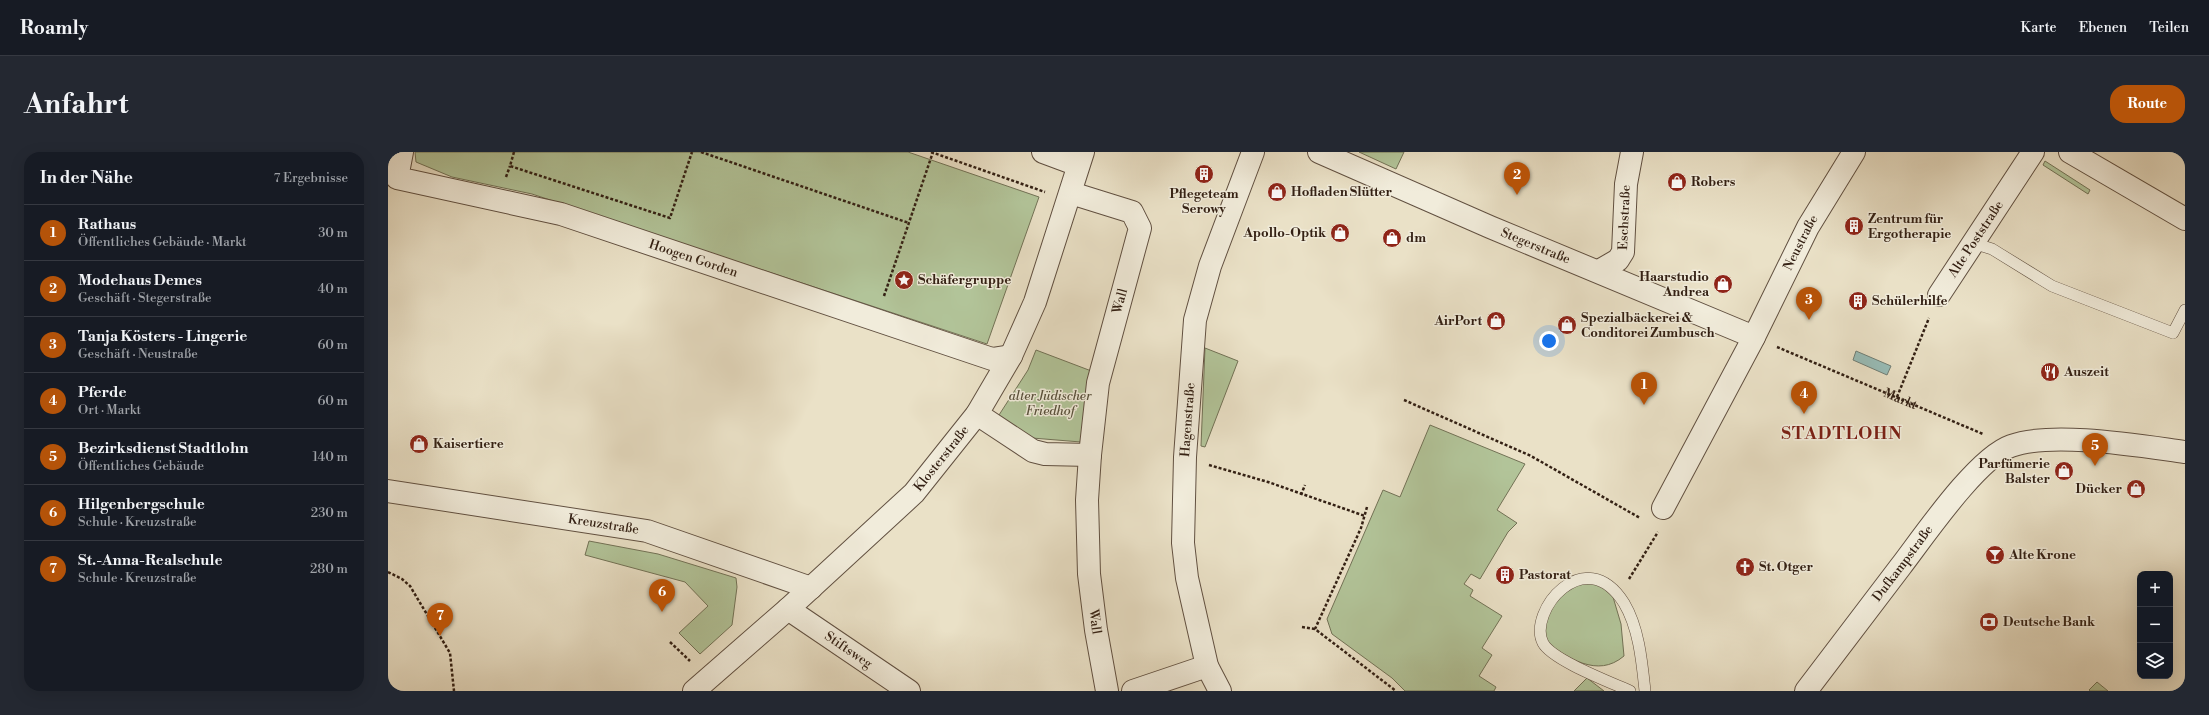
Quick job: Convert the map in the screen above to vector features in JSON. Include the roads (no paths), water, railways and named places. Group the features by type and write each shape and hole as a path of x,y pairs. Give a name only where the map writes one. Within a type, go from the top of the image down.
{"street":[{"name":"Hoogen Gorden","path":"402,152 397,178 561,214 992,359 1011,356"},
{"name":"Hagenstraße","path":"1220,691 1207,666 1187,578 1184,550 1185,457 1195,320 1210,266 1253,152"},
{"name":"Stegerstraße","path":"1319,152 1754,337"},
{"name":"Eschstraße","path":"1599,272 1618,260 1623,252 1626,184 1632,152"},
{"name":"Neustraße","path":"1754,337 1808,227 1854,152"},
{"name":"Alte Poststraße","path":"1938,295 2033,152"},
{"path":"2070,152 2185,219"},
{"name":"Klosterstraße","path":"694,691 788,609 914,492 977,414 1011,356 1035,302 1071,192 1066,157"},
{"name":"Wall","path":"1071,192 1132,212 1140,228 1098,383 1090,455 1087,500 1089,574 1096,630 1107,691"},
{"path":"1663,508 1754,337"},
{"path":"977,414 1033,451 1046,454 1090,455"},
{"name":"Dufkampstraße","path":"1806,691 1964,485 1996,455 2011,446 2043,440 2124,444 2185,452"},
{"name":"Kreuzstraße","path":"388,491 648,531 810,588"},
{"name":"Stiftsweg","path":"788,609 909,691"},
{"path":"1133,691 1207,666"}],"lane":[{"path":"1973,243 1992,249 2052,286 2173,333 2185,310"},
{"path":"1630,691 1556,657 1543,643 1541,628 1546,611 1554,597 1564,587 1580,578 1597,578 1612,588 1624,604 1634,626 1645,691"}],"water":[{"path":"1856,351 1891,366 1887,375 1853,360"}],"place":[{"name":"Pflegeteam Serowy","path":"1204,174"},
{"name":"Robers","path":"1677,182"},
{"name":"Hofladen Slütter","path":"1277,192"},
{"name":"Modehaus Demes","path":"1517,195"},
{"name":"Zentrum für Ergotherapie","path":"1854,226"},
{"name":"Apollo-Optik","path":"1340,233"},
{"name":"dm","path":"1392,238"},
{"name":"Schäfergruppe","path":"904,280"},
{"name":"Haarstudio Andrea","path":"1723,284"},
{"name":"Schülerhilfe","path":"1858,301"},
{"name":"Tanja Kösters - Lingerie","path":"1809,320"},
{"name":"AirPort","path":"1496,321"},
{"name":"Spezialbäckerei & Conditorei Zumbusch","path":"1567,325"},
{"name":"Auszeit","path":"2050,372"},
{"name":"Rathaus","path":"1644,405"},
{"name":"Pferde","path":"1804,414"},
{"name":"Kaisertiere","path":"419,444"},
{"name":"Bezirksdienst Stadtlohn","path":"2095,466"},
{"name":"Parfümerie Balster","path":"2064,471"},
{"name":"Dücker","path":"2136,489"},
{"name":"Alte Krone","path":"1995,555"},
{"name":"St. Otger","path":"1745,567"},
{"name":"Pastorat","path":"1505,575"},
{"name":"Hilgenbergschule","path":"662,612"},
{"name":"Deutsche Bank","path":"1989,622"},
{"name":"St.-Anna-Realschule","path":"440,636"}],"district":[{"name":"STADTLOHN","path":"1842,434"}],"park label":[{"name":"alter Jüdischer Friedhof","path":"1050,404"}]}
